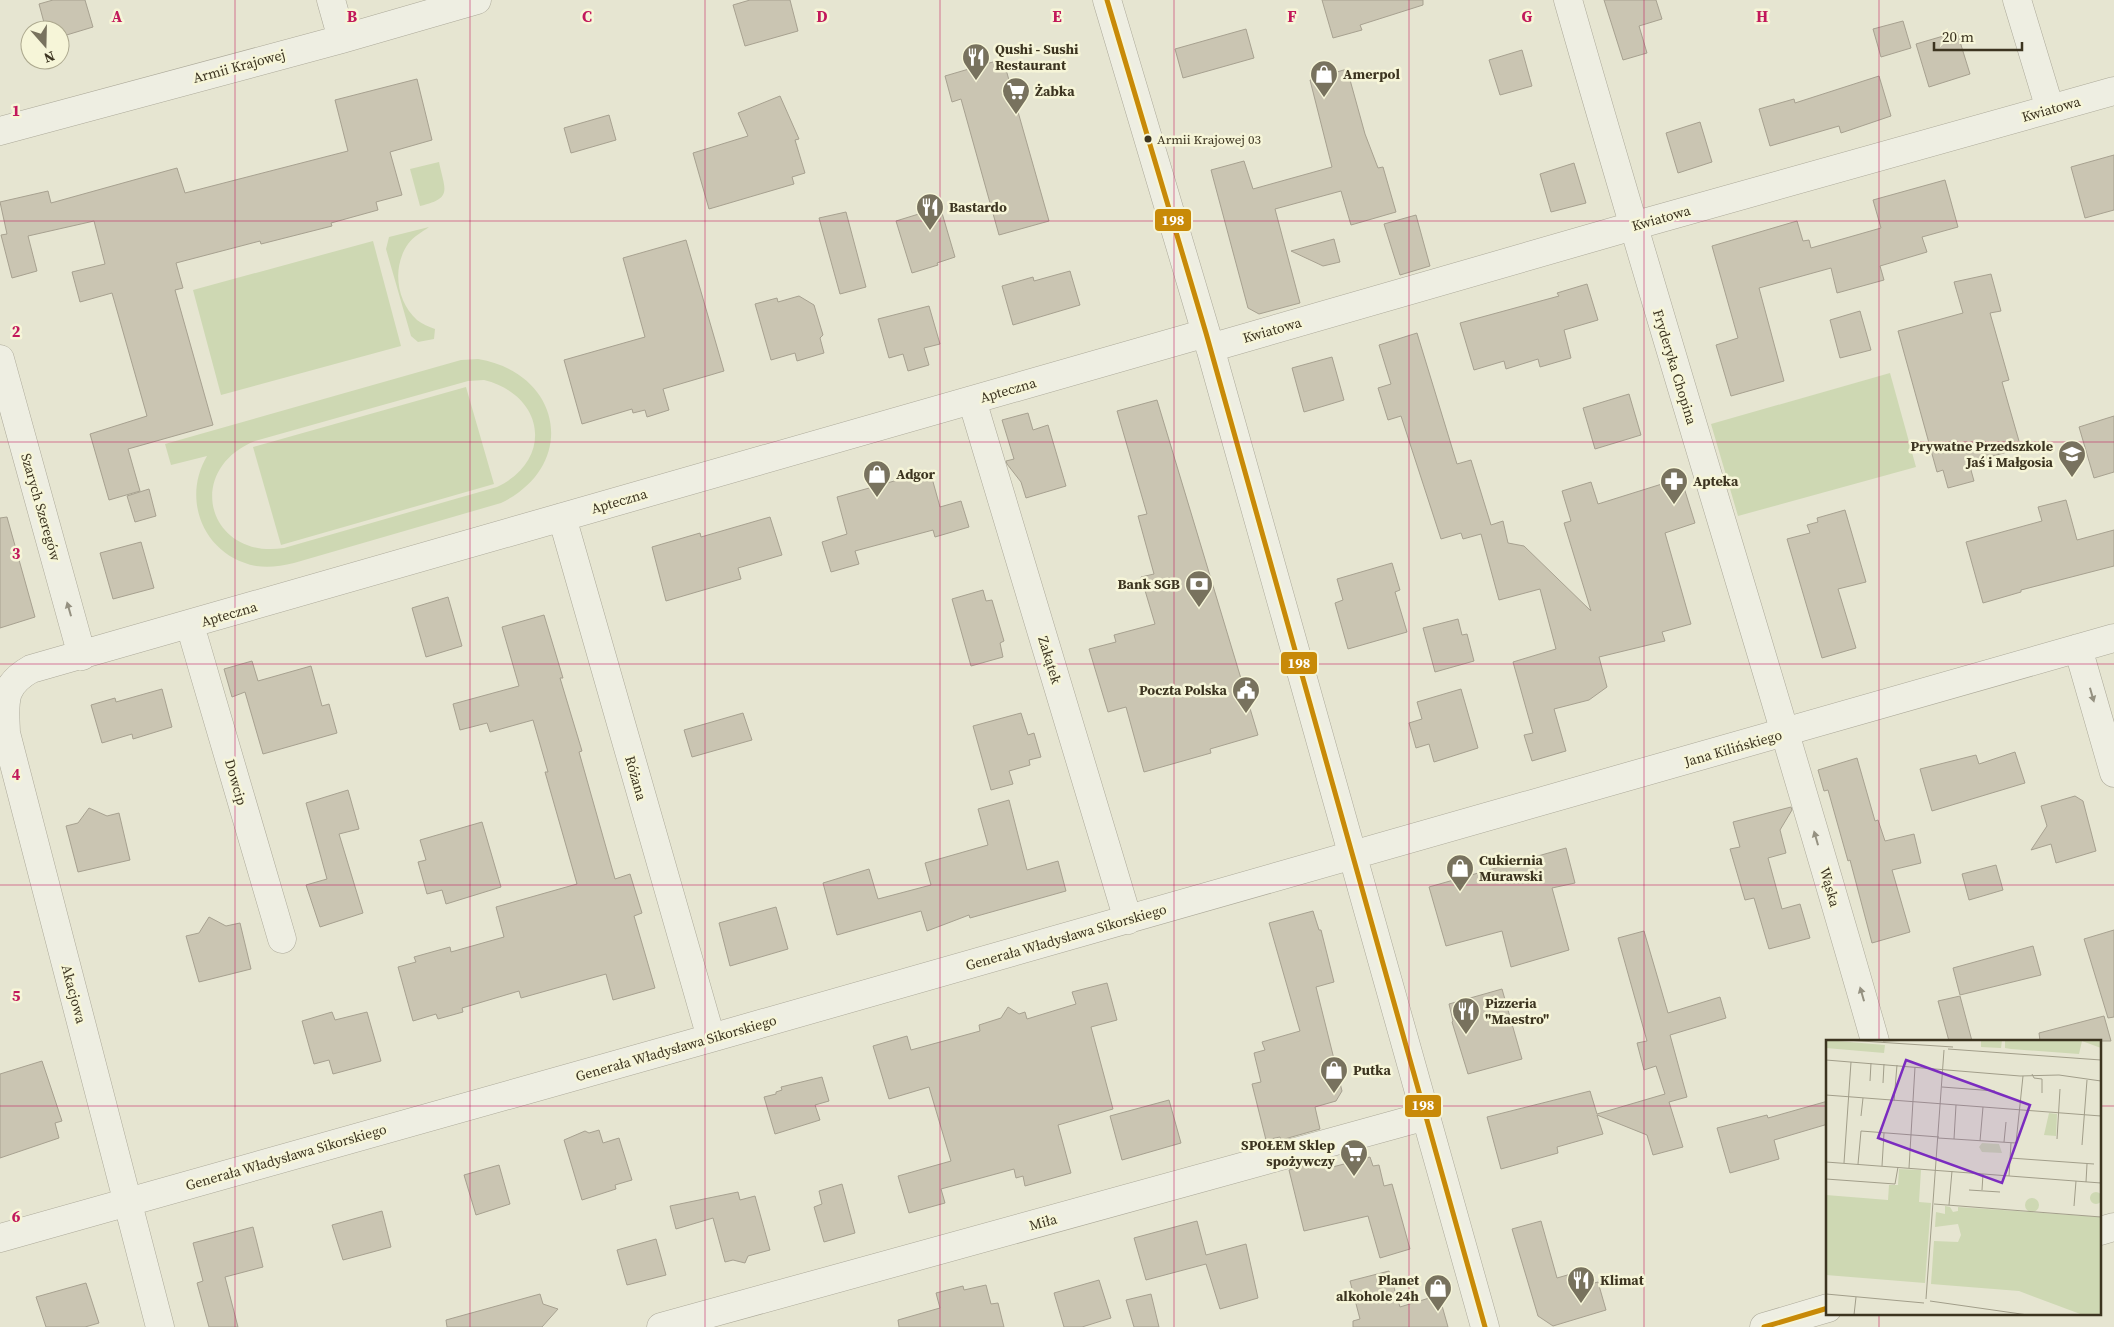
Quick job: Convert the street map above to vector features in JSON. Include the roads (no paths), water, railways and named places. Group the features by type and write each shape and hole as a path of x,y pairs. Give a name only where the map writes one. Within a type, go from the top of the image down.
{"street":[{"path":"331,0 342,39"},
{"name":"Armii Krajowej","path":"0,131 342,39 477,0"},
{"path":"1107,0 1208,340 1485,1327"},
{"name":"Fryderyka Chopina","path":"1568,0 1633,226 1786,733"},
{"path":"2017,0 2050,109"},
{"name":"Kwiatowa","path":"1208,340 1633,226 2114,91"},
{"name":"Apteczna","path":"31,669 82,656 972,400 1208,340"},
{"name":"Szarych Szeregów","path":"0,359 8,420 82,656"},
{"name":"Zakątek","path":"972,400 1128,920"},
{"name":"Różana","path":"562,518 711,1038"},
{"name":"Dowcip","path":"190,625 282,939"},
{"name":"Jana Kilińskiego","path":"1352,856 2114,638"},
{"path":"2078,648 2114,773"},
{"name":"Akacjowa","path":"31,669 17,677 8,690 5,701 6,733 160,1327"},
{"name":"Wąska","path":"1786,733 1875,1040"},
{"name":"Generała Władysława Sikorskiego","path":"0,1238 1352,856"},
{"name":"Miła","path":"661,1327 1426,1116"},
{"path":"1764,1327 1826,1309"}],"place":[{"name":"Qushi - Sushi Restaurant","path":"976,81"},
{"name":"Amerpol","path":"1324,98"},
{"name":"Żabka","path":"1016,115"},
{"name":"Armii Krajowej 03","path":"1148,139"},
{"name":"Bastardo","path":"930,231"},
{"name":"Prywatne Przedszkole Jaś i Małgosia","path":"2072,478"},
{"name":"Adgor","path":"877,498"},
{"name":"Apteka","path":"1674,505"},
{"name":"Bank SGB","path":"1199,608"},
{"name":"Poczta Polska","path":"1246,714"},
{"name":"Cukiernia Murawski","path":"1460,892"},
{"name":"Pizzeria \"Maestro\"","path":"1466,1035"},
{"name":"Putka","path":"1334,1094"},
{"name":"SPOŁEM Sklep spożywczy","path":"1354,1177"},
{"name":"Klimat","path":"1581,1304"},
{"name":"Planet alkohole 24h","path":"1438,1312"}]}
